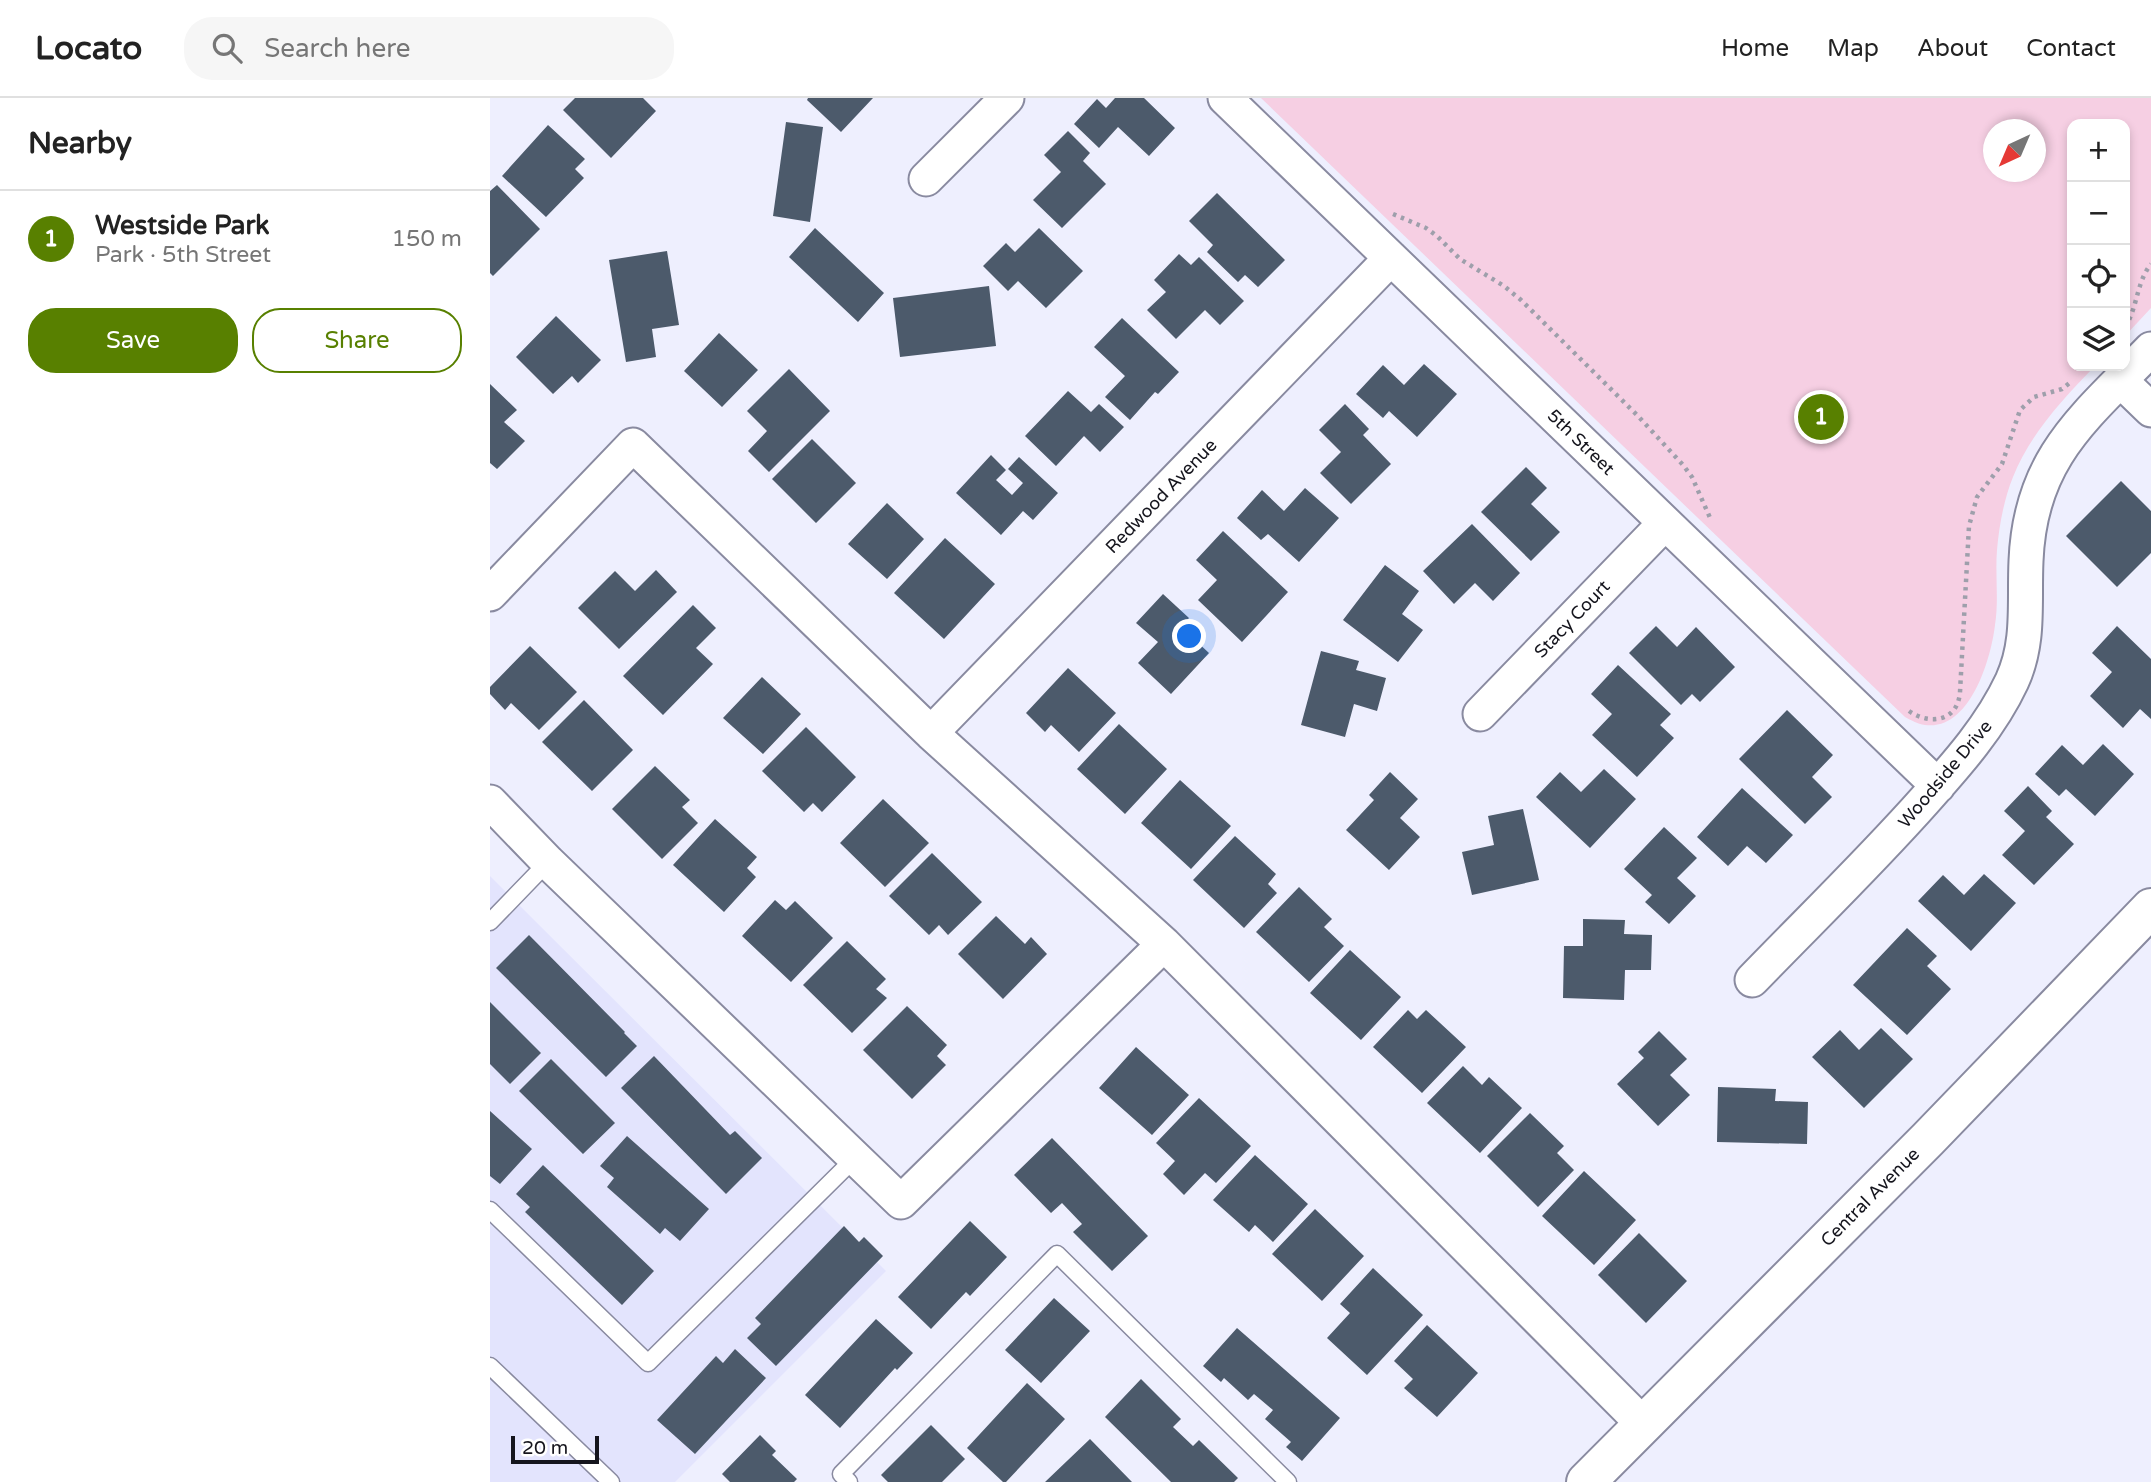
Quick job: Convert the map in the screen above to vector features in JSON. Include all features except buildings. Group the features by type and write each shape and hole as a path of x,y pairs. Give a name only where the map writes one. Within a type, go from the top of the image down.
{"main road":[{"name":"Central Avenue","path":"1586,1482 1928,1139 2151,908"}],"street":[{"path":"926,179 1007,98"},
{"name":"5th Street","path":"1225,98 1938,786"},
{"name":"Redwood Avenue","path":"931,733 1391,258"},
{"name":"Woodside Drive","path":"1752,980 1900,828 1987,726 2002,701 2023,651 2028,535 2042,482 2053,459 2069,436 2151,349"},
{"path":"2121,380 2151,411"},
{"path":"490,594 633,446 931,733 1164,944 1643,1424"},
{"name":"Stacy Court","path":"1480,714 1665,523"},
{"path":"490,802 548,862 901,1202 1164,944"}],"lane":[{"path":"490,922 548,862"},
{"path":"490,1210 648,1363 855,1158"},
{"path":"849,1482 841,1474 1057,1254 1288,1482"},
{"path":"490,1366 611,1482"}],"path":[{"path":"1385,209 1426,228 1460,259 1496,280 1521,300 1638,416 1683,465 1692,477 1713,523"},
{"path":"2130,319 2142,277 2151,264"},
{"path":"1899,702 1917,717 1926,720 1944,717 1957,706 1972,509 1984,486 2002,464 2020,410 2034,397 2062,389 2078,375"}],"shaded area":[{"path":"1261,98 2151,98 2151,308 2130,331 2130,119 2067,119 2067,371 2090,371 2059,404 2028,446 2010,485 1998,541 1997,606 1993,639 1975,690 1966,705 1954,717 1941,724 1925,725 1905,717"},
{"path":"490,876 886,1271 675,1482 490,1482"}],"place":[{"name":"Westside Park","path":"1821,417"}]}
